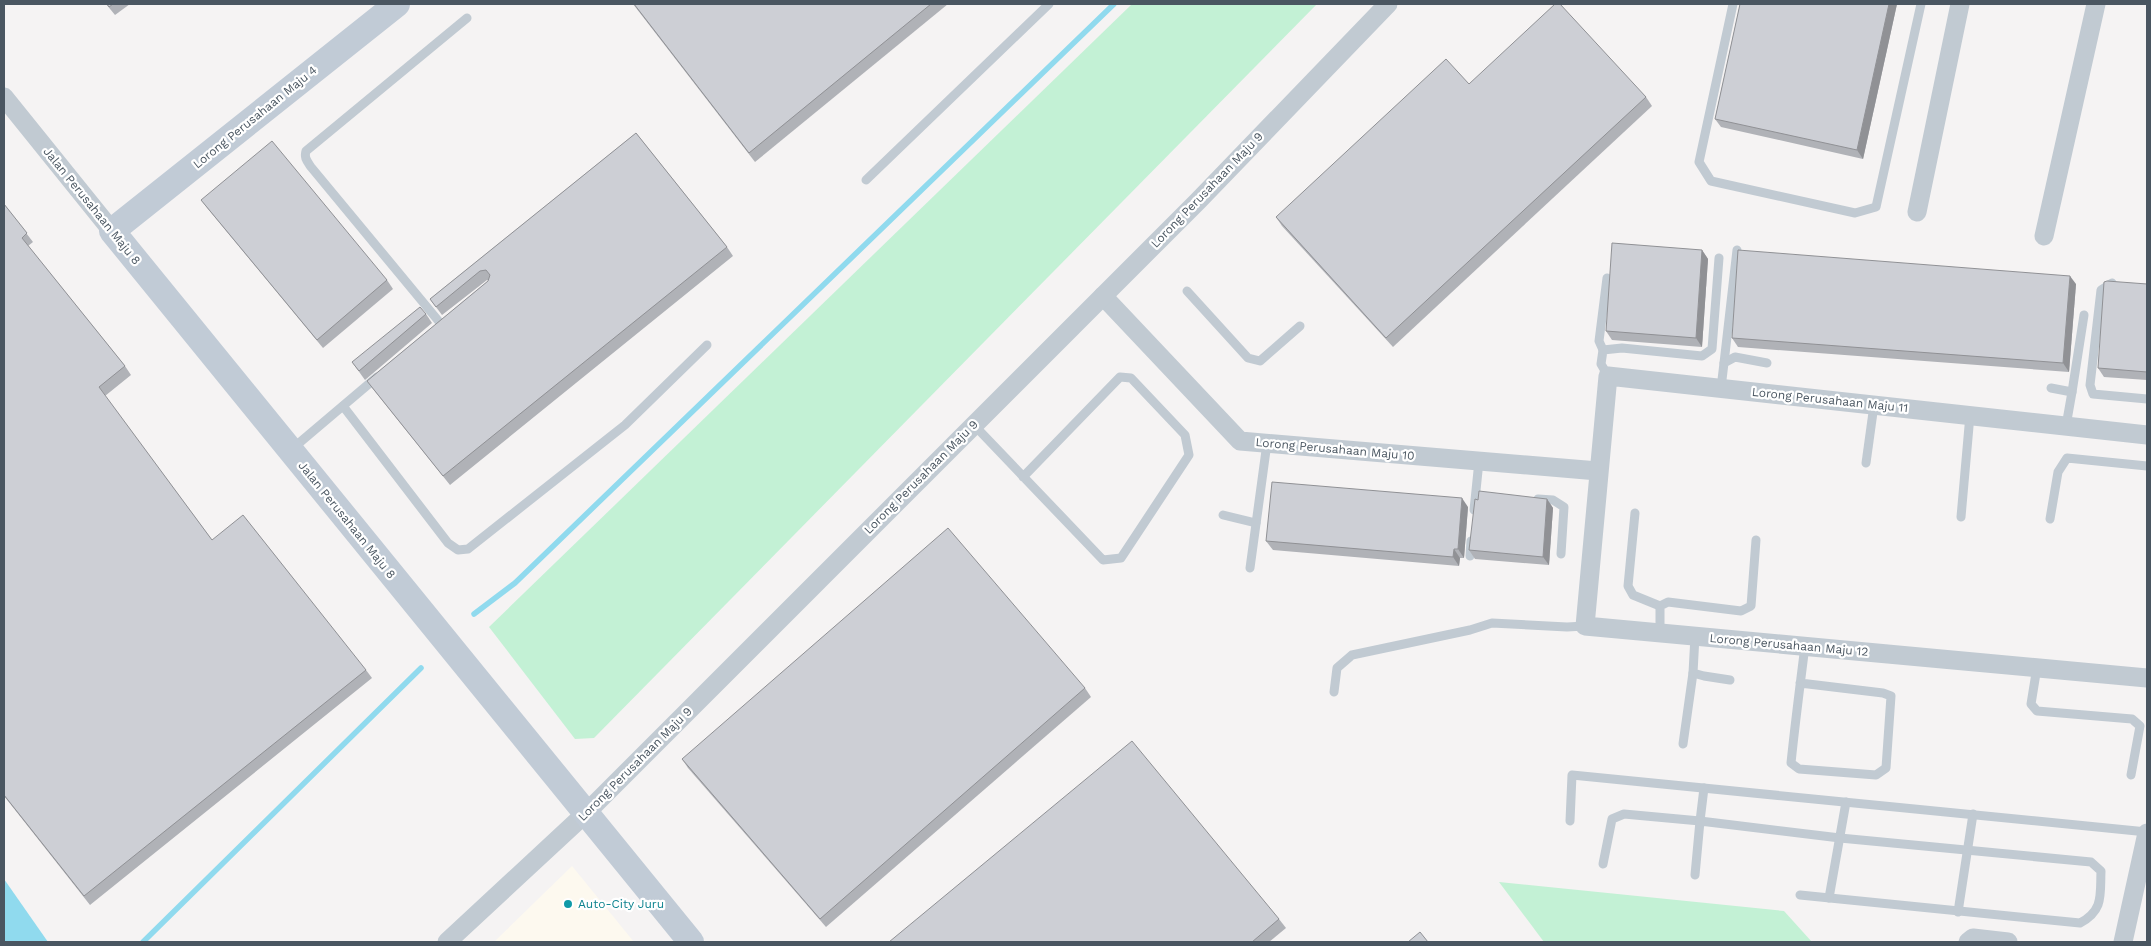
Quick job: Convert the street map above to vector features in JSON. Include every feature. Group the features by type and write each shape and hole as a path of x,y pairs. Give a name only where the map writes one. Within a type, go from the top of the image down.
{"street":[{"name":"Lorong Perusahaan Maju 4","path":"112,231 397,4"},
{"name":"Lorong Perusahaan Maju 9","path":"446,942 586,813 1103,296 1388,4"},
{"path":"1917,212 1960,4"},
{"path":"2044,236 2096,4"},
{"name":"Jalan Perusahaan Maju 8","path":"4,97 691,942"},
{"name":"Lorong Perusahaan Maju 10","path":"1103,296 1240,441 1598,471"},
{"path":"1585,626 1608,376"},
{"name":"Lorong Perusahaan Maju 11","path":"1608,376 2147,434"},
{"name":"Lorong Perusahaan Maju 12","path":"1585,626 2147,678"},
{"path":"2123,942 2147,832"},
{"path":"1968,942 1973,938 2008,942"}],"lane":[{"path":"866,180 1049,4"},
{"path":"1733,4 1698,162 1711,181 1855,213 1876,207 1921,4"},
{"path":"434,330 444,321 311,167 305,155 306,151 467,18"},
{"path":"1721,388 1737,250"},
{"path":"1603,350 1622,348 1702,356 1712,348 1719,258"},
{"path":"1607,278 1599,341 1603,350 1601,364 1608,376"},
{"path":"2120,284 2111,283 2101,290 2090,385 2093,394 2147,399"},
{"path":"1187,291 1248,358 1260,361 1300,326"},
{"path":"2066,426 2084,315"},
{"path":"343,406 448,543 458,550 468,549 625,425 707,345"},
{"path":"1724,362 1735,357 1766,363"},
{"path":"291,450 388,368"},
{"path":"974,425 1023,477 1102,560 1121,558 1189,455 1185,435 1131,378 1120,377 1023,477"},
{"path":"2051,388 2072,392"},
{"path":"1866,463 1874,405"},
{"path":"1960,517 1970,415"},
{"path":"1250,568 1267,443"},
{"path":"2050,519 2058,472 2067,458 2147,466"},
{"path":"1470,556 1473,523 1481,492 1479,461"},
{"path":"1524,497 1553,500 1564,507 1561,554"},
{"path":"1635,513 1628,586 1633,595 1660,606 1668,602 1741,611 1751,606 1756,540"},
{"path":"1222,515 1256,523"},
{"path":"1660,606 1660,633"},
{"path":"1334,692 1337,668 1352,654 1470,630 1492,623 1567,627 1585,626"},
{"path":"1683,744 1695,636"},
{"path":"1800,683 1883,693 1891,696 1886,768 1876,775 1799,769 1791,763 1800,683 1805,646"},
{"path":"2037,667 2031,704 2037,711 2132,719 2140,726 2131,775"},
{"path":"1692,672 1730,680"},
{"path":"1570,821 1572,775 2147,832"},
{"path":"1694,875 1704,788"},
{"path":"1829,898 1846,802"},
{"path":"1603,864 1612,819 1624,814 1840,838 2091,862 2101,871 2099,906 2092,917 2080,923 1800,895"},
{"path":"1958,912 1973,814"}],"shaded area":[{"name":"Auto-City Juru","path":"572,866 634,942 494,942"}],"green space":[{"path":"1132,4 1317,4 594,738 575,739 489,627"},
{"path":"1499,882 1784,911 1812,942 1544,942"}],"water":[{"path":"4,879 48,942 4,942"}],"building":[{"path":"634,4 931,4 749,153"},
{"path":"1555,4 1560,4 1646,97 1386,338 1276,217 1446,59 1469,84"},
{"path":"1740,4 1889,4 1857,150 1715,119"},
{"path":"636,133 727,247 443,476 367,381 488,281 490,275 486,270 480,271 436,307 430,299"},
{"path":"272,141 387,280 317,340 201,200"},
{"path":"4,204 27,233 22,238 125,366 99,387 212,540 243,515 366,670 84,896 4,795"},
{"path":"1612,243 1702,250 1696,338 1606,331"},
{"path":"1738,250 2070,276 2063,363 1732,338"},
{"path":"2104,282 2147,284 2147,372 2098,368"},
{"path":"420,307 426,314 359,371 352,362"},
{"path":"1272,482 1462,498 1458,549 1454,549 1453,557 1266,541"},
{"path":"1479,491 1547,499 1543,557 1469,550 1475,499 1478,500"},
{"path":"948,528 1085,688 820,919 682,759"},
{"path":"1132,741 1279,919 1252,942 889,942"},
{"path":"1420,932 1428,942 1408,942"}],"waterway":[{"path":"474,614 515,583 1114,4"},
{"path":"143,942 421,668"}],"place":[{"name":"Auto-City Juru","path":"568,904"}]}
